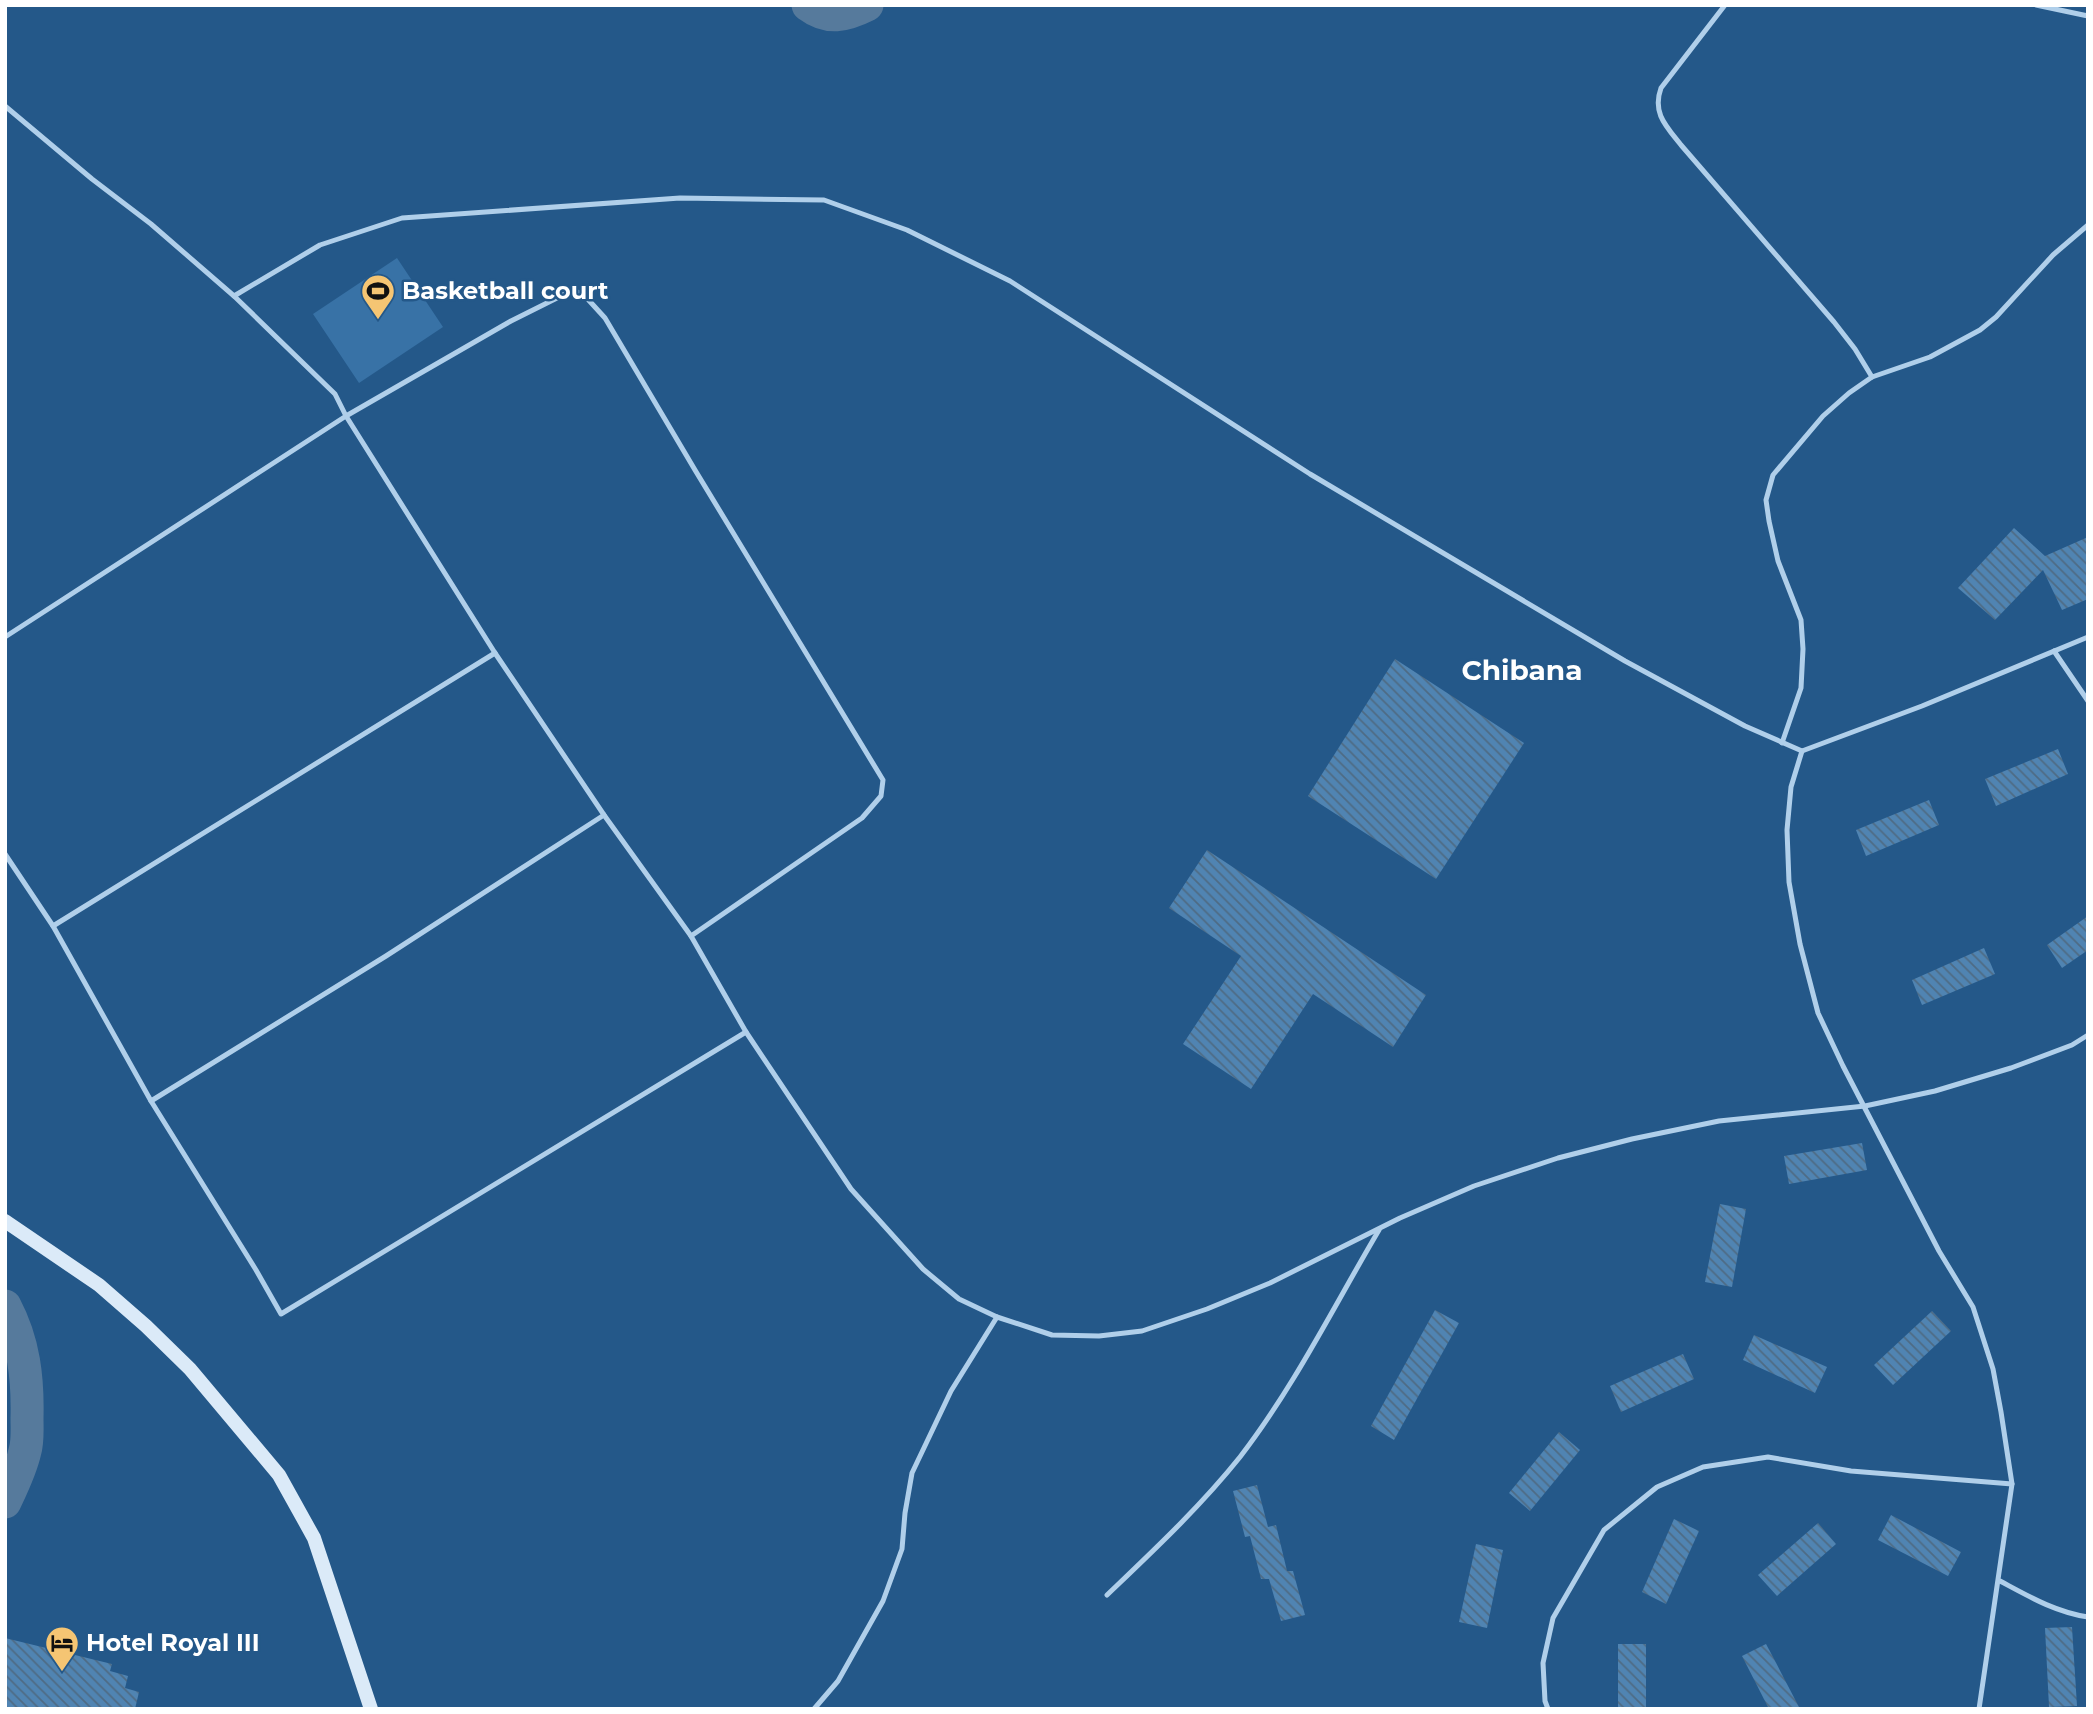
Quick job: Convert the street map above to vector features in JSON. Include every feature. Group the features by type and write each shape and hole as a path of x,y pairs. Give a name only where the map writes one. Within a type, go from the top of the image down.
{"main road":[{"path":"5,1221 99,1285 146,1326 190,1369 279,1475 314,1538 371,1709"}],"lane":[{"path":"1725,5 1661,88 1656,101 1660,115 1681,145 1833,322 1872,377"},
{"path":"2036,5 2088,16"},
{"path":"5,106 234,296 335,394 346,416 495,653 604,815 691,936 746,1032 851,1189 923,1269 958,1299 997,1317 1052,1335 1099,1336 1142,1331 1207,1309 1270,1283 1400,1218 1474,1186 1558,1158 1719,1121 1865,1106 1935,1091 2011,1068 2072,1045 2088,1035"},
{"path":"234,296 320,246 402,218 680,198 824,201 906,230 1010,281 1310,474 1625,662 1745,726 1802,751 1922,706 2088,637"},
{"path":"1782,743 1801,688 1803,649 1801,620 1778,561 1766,500 1773,475 1823,416 1849,393 1872,377 1930,357 1980,330 1996,317 2053,255 2088,225"},
{"path":"5,637 346,416 511,321 573,290 584,295 605,318 883,780 881,796 862,818 691,936"},
{"path":"2054,651 2088,701"},
{"path":"53,926 495,653"},
{"path":"1802,751 1791,787 1787,830 1791,894 1800,944 1818,1013 1939,1251 1973,1307 1993,1368 2012,1484 2000,1581 1979,1709"},
{"path":"151,1101 386,956 604,815"},
{"path":"5,854 53,926 151,1101 281,1314 746,1032"},
{"path":"1107,1595 1189,1517 1241,1455 1304,1362 1380,1229"},
{"path":"814,1709 838,1681 883,1601 902,1549 912,1473 951,1391 997,1317"},
{"path":"1548,1709 1545,1701 1543,1663 1553,1618 1604,1530 1657,1486 1703,1467 1768,1457 1851,1471 2012,1484"},
{"path":"2000,1581 2045,1605 2088,1617"}],"shaded area":[{"name":"Basketball court","path":"397,258 443,327 359,383 313,314"}],"building":[{"path":"2014,528 2045,556 2088,537 2088,599 2062,610 2043,570 1995,620 1958,588"},
{"path":"1395,659 1524,743 1436,879 1308,796"},
{"path":"2058,749 2068,774 1996,806 1985,779"},
{"path":"1929,800 1939,825 1866,856 1856,830"},
{"path":"1207,850 1426,995 1393,1047 1313,994 1251,1089 1183,1044 1241,956 1169,908"},
{"path":"2088,916 2088,950 2062,968 2047,945"},
{"path":"1984,948 1995,974 1922,1005 1912,980"},
{"path":"1862,1143 1867,1170 1789,1184 1784,1156"},
{"path":"1720,1204 1746,1209 1732,1287 1705,1282"},
{"path":"1435,1310 1459,1323 1394,1440 1371,1426"},
{"path":"1932,1311 1951,1331 1893,1385 1874,1365"},
{"path":"1754,1335 1827,1367 1815,1393 1743,1360"},
{"path":"1683,1354 1694,1379 1621,1412 1610,1386"},
{"path":"1559,1432 1580,1450 1530,1511 1509,1493"},
{"path":"1257,1485 1268,1527 1276,1525 1287,1571 1293,1571 1305,1615 1281,1621 1269,1579 1261,1579 1250,1536 1245,1537 1233,1491"},
{"path":"1891,1515 1961,1552 1948,1576 1878,1540"},
{"path":"1674,1519 1699,1531 1666,1604 1642,1592"},
{"path":"1818,1523 1836,1544 1777,1596 1758,1575"},
{"path":"1476,1544 1503,1550 1487,1628 1459,1622"},
{"path":"2072,1627 2077,1706 2049,1707 2045,1628"},
{"name":"Hotel Royal III","path":"5,1638 112,1664 110,1671 128,1676 125,1688 139,1692 135,1709 5,1709"},
{"path":"1618,1644 1646,1644 1646,1709 1618,1708"},
{"path":"1766,1644 1800,1709 1769,1709 1742,1656"}],"waterway":[{"path":"808,5 823,13 837,15 867,5"},
{"path":"5,1306 21,1347 27,1389 26,1447 5,1502"}],"place":[{"name":"Basketball court","path":"378,321"},
{"name":"Hotel Royal III","path":"62,1673"}],"district":[{"name":"Chibana","path":"1522,670"}]}
